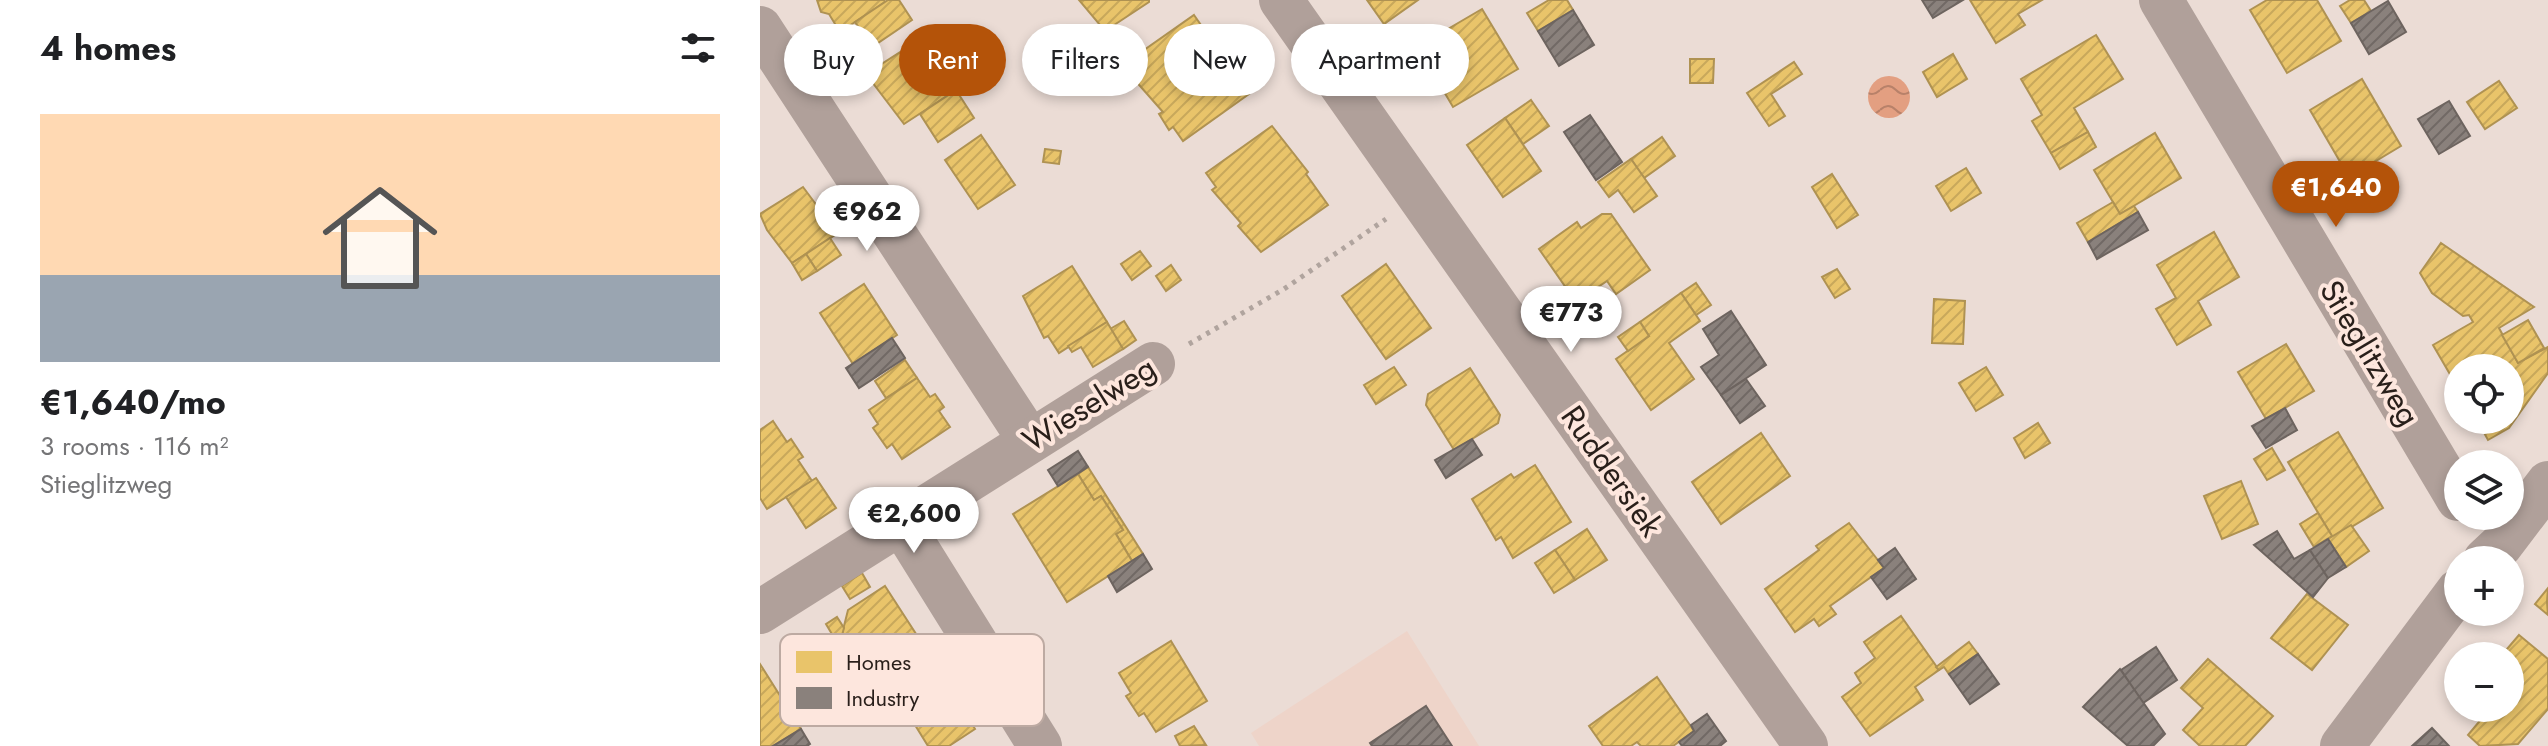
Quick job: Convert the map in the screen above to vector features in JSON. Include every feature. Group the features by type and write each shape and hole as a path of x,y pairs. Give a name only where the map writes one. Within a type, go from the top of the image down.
{"street":[{"name":"Ruddersiek","path":"1281,0 1806,746"},
{"name":"Stieglitzweg","path":"2161,0 2444,475"},
{"path":"760,28 1030,441"},
{"name":"Wieselweg","path":"760,612 1153,364"},
{"path":"2487,540 2548,483"},
{"path":"901,523 966,634"},
{"path":"2342,746 2444,610"}],"path":[{"name":"Wieselweg","path":"1153,364 1284,289 1418,196"}],"shaded area":[{"path":"1407,631 1479,746 1259,746 1251,733"}],"water":[{"path":"1889,76 1904,82 1910,97 1904,112 1889,118 1874,112 1868,97 1874,82"}],"building: Homes":[{"path":"817,0 885,2 852,24 835,24 829,14 821,12"},
{"path":"888,0 899,0 912,20 899,24 899,29 883,40 883,24 855,22"},
{"path":"1079,0 1149,0 1116,24 1099,24"},
{"path":"1367,0 1418,0 1384,24"},
{"path":"1549,0 1567,0 1573,10 1538,31 1527,13"},
{"path":"1970,0 2042,0 2018,14 2025,25 1996,43"},
{"path":"2267,0 2317,0 2341,41 2287,73 2250,10"},
{"path":"2350,0 2364,0 2371,11 2351,23 2340,6"},
{"path":"1482,9 1518,69 1453,107 1447,96 1469,96 1469,24 1456,24"},
{"path":"1194,15 1200,24 1181,24"},
{"path":"2096,35 2123,79 2074,108 2088,132 2051,153 2032,121 2042,115 2021,79"},
{"path":"1164,36 1164,96 1246,96 1183,141 1173,127 1169,130 1159,114 1163,112 1148,95 1148,47"},
{"path":"899,53 899,96 947,96 904,124 883,96 883,63"},
{"path":"1953,54 1967,79 1937,97 1923,72"},
{"path":"1690,59 1714,59 1713,83 1690,83"},
{"path":"1794,62 1802,74 1771,94 1785,116 1769,126 1747,93"},
{"path":"2362,79 2401,146 2349,177 2310,110"},
{"path":"2499,81 2517,108 2485,129 2467,102"},
{"path":"947,96 960,96 974,118 938,142 920,114"},
{"path":"1531,100 1549,126 1523,144 1505,118"},
{"path":"1505,118 1541,171 1503,197 1467,145"},
{"path":"1272,126 1308,172 1306,174 1328,205 1261,252 1212,190 1216,187 1206,173"},
{"path":"2088,132 2096,147 2060,169 2051,153"},
{"path":"2155,133 2181,178 2120,214 2094,170"},
{"path":"981,135 1015,185 978,209 945,160"},
{"path":"1662,137 1675,156 1644,178 1631,159"},
{"path":"1045,149 1061,151 1059,164 1043,162"},
{"path":"1631,159 1657,196 1634,212 1618,190 1609,197 1598,182"},
{"path":"1966,168 1981,193 1951,211 1936,186"},
{"path":"1832,174 1858,215 1837,228 1812,187"},
{"path":"803,187 832,226 829,228 835,235 792,263 767,230 760,214"},
{"path":"2113,202 2120,214 2134,206 2138,212 2088,242 2077,223"},
{"path":"1602,214 1611,214 1650,270 1616,294 1607,281 1576,302 1539,249 1577,222 1581,228"},
{"path":"2214,232 2239,277 2198,301 2211,325 2177,345 2156,309 2176,298 2157,265"},
{"path":"830,238 841,255 817,271 806,254"},
{"path":"2441,243 2534,307 2499,328 2513,354 2444,354 2444,364 2433,345 2473,322 2469,315 2463,316 2432,293 2420,273"},
{"path":"1140,251 1151,266 1132,280 1121,264"},
{"path":"806,254 817,271 802,280 792,263"},
{"path":"1386,264 1431,328 1386,359 1342,296"},
{"path":"1171,265 1181,280 1166,291 1156,276"},
{"path":"1072,266 1107,322 1059,353 1048,336 1044,338 1023,296"},
{"path":"1837,269 1850,289 1835,298 1822,277"},
{"path":"1696,283 1711,305 1696,315 1681,293"},
{"path":"864,284 897,335 853,364 820,313"},
{"path":"1681,293 1700,321 1669,343 1694,379 1651,410 1616,359 1649,336 1640,322"},
{"path":"1934,299 1965,301 1963,344 1932,343"},
{"path":"2528,320 2544,348 2524,360 2524,354 2513,354 2502,335"},
{"path":"1124,321 1136,340 1123,349 1110,329"},
{"path":"1107,322 1123,349 1093,367 1081,347 1072,352 1068,346"},
{"path":"1640,322 1649,336 1628,351 1618,337"},
{"path":"2286,344 2314,391 2266,419 2238,372"},
{"path":"2548,347 2548,373 2524,407 2524,360"},
{"path":"905,360 917,378 886,398 875,381"},
{"path":"1394,367 1406,385 1376,404 1364,385"},
{"path":"1986,367 2003,395 1976,411 1959,383"},
{"path":"1470,368 1500,415 1498,423 1454,450 1426,405 1428,394"},
{"path":"917,378 930,397 935,394 944,407 939,411 950,427 902,459 892,444 887,448 873,428 878,424 869,410"},
{"path":"773,421 787,442 791,439 803,457 798,460 812,481 767,509 760,498 760,430"},
{"path":"2038,423 2050,443 2025,458 2014,438"},
{"path":"2338,432 2383,508 2333,538 2288,462"},
{"path":"1761,433 1790,476 1721,524 1692,482"},
{"path":"2485,434 2498,434 2488,440"},
{"path":"2272,448 2285,470 2267,480 2254,459"},
{"path":"1535,465 1571,522 1513,558 1501,537 1496,540 1472,499 1511,474 1514,478"},
{"path":"1088,467 1143,554 1132,561 1116,534 1123,530 1101,496 1094,500 1078,474"},
{"path":"1078,474 1094,500 1101,496 1123,530 1116,534 1132,561 1067,602 1013,514"},
{"path":"816,478 836,508 806,528 786,497"},
{"path":"2241,481 2258,524 2222,539 2204,496"},
{"path":"2318,513 2332,536 2314,547 2300,524"},
{"path":"1849,523 1884,568 1830,606 1836,614 1819,626 1814,619 1795,632 1765,589 1819,550 1816,546"},
{"path":"2351,525 2369,551 2346,567 2328,539"},
{"path":"1587,529 1607,560 1575,580 1555,550"},
{"path":"1555,550 1575,580 1554,593 1535,563"},
{"path":"862,573 870,587 850,599 842,586"},
{"path":"885,586 916,634 842,634 848,610"},
{"path":"2548,588 2547,602 2548,615 2535,604"},
{"path":"2307,594 2348,625 2312,670 2271,638"},
{"path":"1901,616 1939,670 1915,687 1923,700 1870,736 1842,697 1861,683 1855,673 1875,658 1864,642"},
{"path":"837,617 844,628 842,634 832,634 826,624"},
{"path":"2519,635 2548,659 2548,709 2518,744 2480,746 2468,735 2479,722 2524,722 2524,642 2513,642"},
{"path":"1171,641 1207,701 1156,732 1144,713 1139,716 1126,696 1131,693 1119,673"},
{"path":"1969,642 1978,654 1949,674 1944,667 1939,670 1936,667"},
{"path":"2208,659 2273,716 2245,746 2200,746 2183,730 2203,708 2181,688"},
{"path":"760,664 780,696 780,726 799,726 801,729 773,746 760,746"},
{"path":"1657,677 1694,731 1673,746 1641,746 1637,742 1631,746 1603,746 1589,726"},
{"path":"916,726 973,726 975,729 949,746 928,746"},
{"path":"1194,726 1206,745 1180,746 1175,736"}],"building: Industry":[{"path":"1922,0 1963,0 1933,18"},
{"path":"2388,1 2406,32 2369,54 2351,23"},
{"path":"1573,10 1594,45 1559,66 1538,31"},
{"path":"2449,101 2470,136 2439,154 2418,119"},
{"path":"1590,115 1622,162 1596,180 1564,132"},
{"path":"2138,212 2148,230 2097,259 2088,242"},
{"path":"1731,311 1766,365 1721,395 1701,367 1719,355 1703,329"},
{"path":"892,338 905,358 859,388 846,368"},
{"path":"1746,379 1765,406 1740,423 1721,395"},
{"path":"2285,408 2297,430 2266,448 2252,426"},
{"path":"1472,439 1482,455 1446,478 1435,460"},
{"path":"1078,451 1088,467 1058,486 1048,470"},
{"path":"2277,531 2294,559 2310,550 2328,578 2313,597 2254,545"},
{"path":"2328,539 2346,567 2328,578 2310,550"},
{"path":"1895,548 1916,579 1887,599 1871,577 1884,568 1878,560"},
{"path":"1143,554 1152,569 1117,592 1108,576"},
{"path":"2156,647 2177,680 2143,703 2121,670"},
{"path":"1978,654 1999,684 1970,704 1949,674"},
{"path":"2120,669 2165,734 2153,746 2128,746 2083,707"},
{"path":"1426,706 1452,746 1372,746 1370,743"},
{"path":"1707,714 1726,741 1720,746 1682,746 1679,742 1694,731 1691,725"},
{"path":"2432,728 2449,746 2412,746"},
{"path":"801,729 810,744 807,746 773,746"}]}
